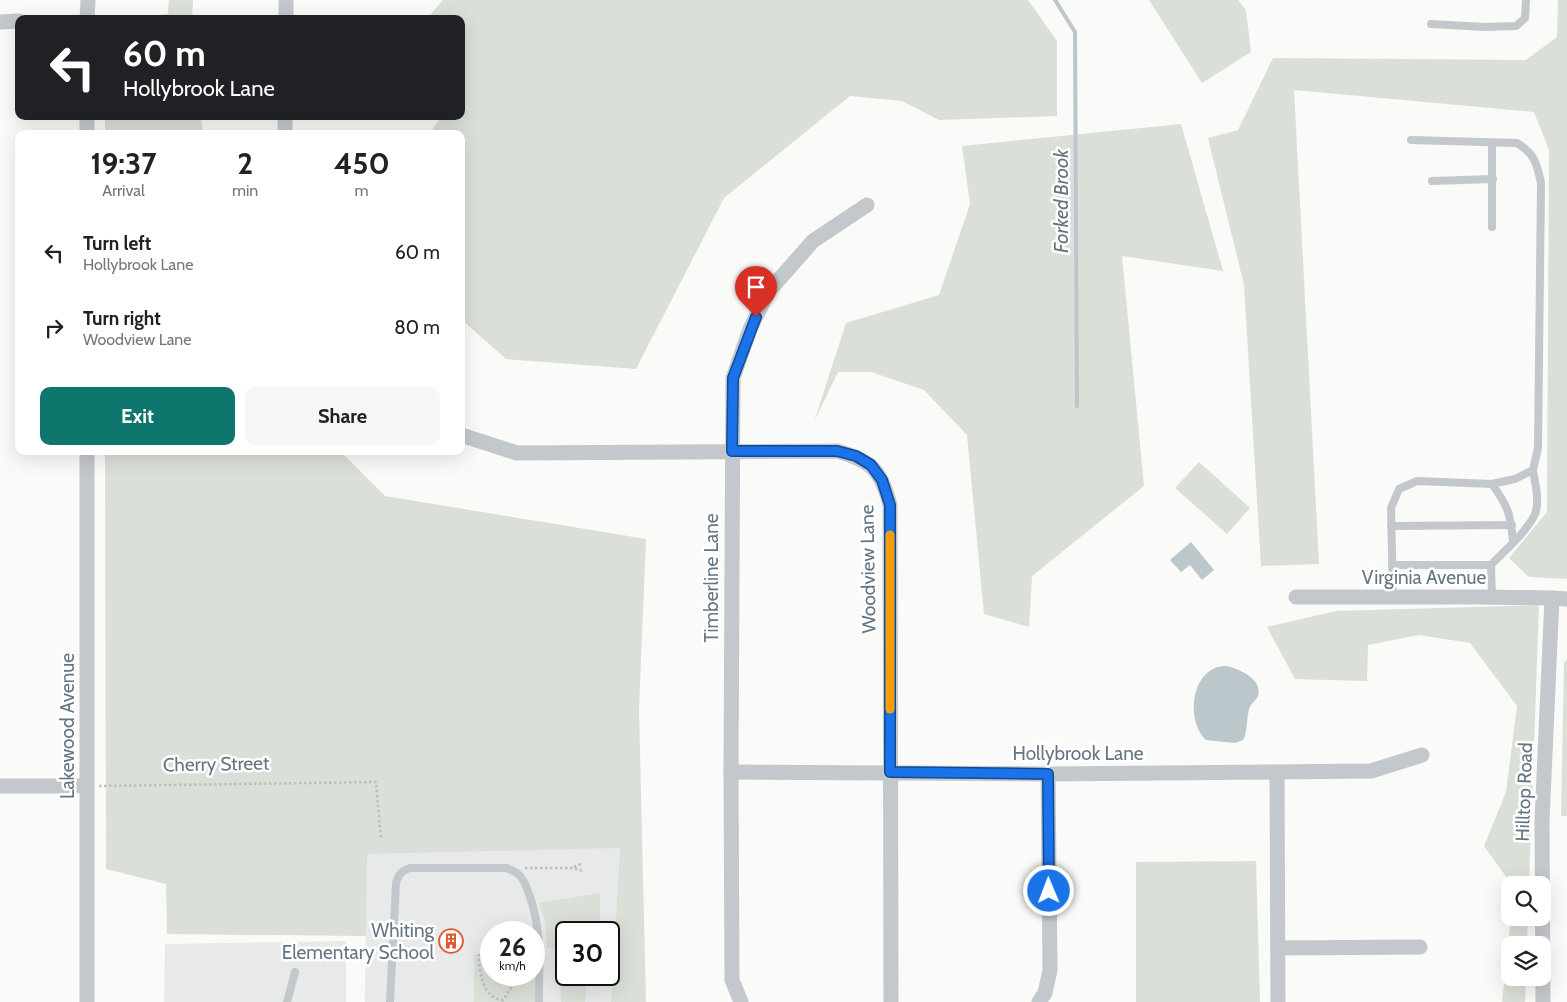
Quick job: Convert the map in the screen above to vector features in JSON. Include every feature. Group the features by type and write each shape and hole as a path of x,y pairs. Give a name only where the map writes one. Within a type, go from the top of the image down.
{"street":[{"path":"87,15 88,0"},
{"path":"286,0 286,15"},
{"path":"0,22 15,21"},
{"name":"Timberline Lane","path":"741,1002 732,980 730,772 733,378 750,329 768,292 813,241 866,205"},
{"name":"Woodview Lane","path":"465,435 517,453 837,451 856,456 871,465 882,480 890,505 890,1002"},
{"name":"Lakewood Avenue","path":"87,455 87,1002"},
{"name":"Virginia Avenue","path":"1296,597 1560,599"},
{"name":"Hilltop Road","path":"1543,1002 1542,821 1560,599"},
{"name":"Hollybrook Lane","path":"730,772 1048,774 1371,771 1422,755"},
{"path":"1277,772 1278,1002"},
{"path":"1039,1002 1046,993 1050,970 1048,774"},
{"path":"0,786 86,786"},
{"path":"1278,948 1420,947"}],"lane":[{"path":"1431,24 1484,27 1516,26 1525,18 1526,0"},
{"path":"1392,565 1490,565 1526,528 1536,513 1537,489 1533,470 1538,448 1541,183 1538,166 1529,150 1517,143 1411,140"},
{"path":"1492,143 1492,228"},
{"path":"1432,181 1493,179"},
{"path":"1393,597 1391,508 1399,489 1417,481 1492,484 1515,479 1533,470"},
{"path":"1492,484 1505,502 1511,517 1513,541"},
{"path":"1392,526 1512,526"},
{"path":"1490,565 1492,597"},
{"path":"390,1002 396,884 398,876 410,868 506,868 520,876 525,883 533,905 539,932 540,1002"},
{"path":"287,1002 295,972"}],"path":[{"name":"Cherry Street","path":"86,786 376,782 381,839"},
{"path":"573,868 583,863"},
{"path":"506,868 573,868 583,871"},
{"path":"479,954 480,974"},
{"path":"486,986 490,994 497,999 504,1000 513,986"}],"shaded area":[{"path":"169,0 193,0 192,15 160,15 168,14"},
{"path":"443,0 1028,0 1057,41 1057,116 939,120 902,101 850,96 724,198 636,369 506,359 465,323 465,130 432,130 439,120 465,120 465,15 430,15"},
{"path":"1149,0 1238,0 1246,10 1251,52 1202,83"},
{"path":"1558,0 1567,0 1567,579 1529,577 1509,558 1547,512 1549,150 1534,112 1294,90 1319,564 1261,566 1244,285 1208,138 1238,130 1273,58 1526,60 1557,37"},
{"path":"105,120 201,120 203,130 105,130"},
{"path":"1181,124 1223,271 1122,256 1144,486 1032,576 1029,627 984,614 967,435 924,390 871,372 838,372 814,422 846,323 939,295 970,204 962,146"},
{"path":"105,455 344,455 385,496 646,539 639,709 646,1002 611,1002 612,986 620,986 620,921 616,921 620,848 367,854 366,936 167,934 166,884 106,869"},
{"path":"1199,462 1250,508 1227,534 1175,488"},
{"path":"1191,542 1214,570 1202,580 1190,565 1181,572 1170,560"},
{"path":"1539,605 1529,876 1506,876 1484,846 1506,792 1517,706 1470,643 1419,635 1368,645 1367,681 1295,679 1267,627 1336,611"},
{"path":"1567,659 1567,816 1561,816 1564,663"},
{"path":"1226,666 1237,669 1249,676 1254,680 1259,690 1257,698 1249,709 1245,736 1243,740 1235,743 1206,740 1200,733 1194,714 1195,693 1204,676 1215,668"},
{"path":"368,709 620,848 616,921 555,921 555,986 612,986 611,1002 365,1002"},
{"path":"1256,861 1260,1002 1136,1002 1136,862"},
{"path":"600,893 600,921 555,921 555,949 547,948 545,921 539,903"},
{"path":"1510,926 1528,926 1527,936 1509,936"},
{"path":"346,941 346,1002 164,1002 165,944"},
{"path":"474,954 480,954 480,986 539,986 540,988 539,1002 474,1002"},
{"path":"561,986 586,986 585,1002 561,1002"},
{"path":"1504,986 1526,986 1525,1002 1502,1002"}],"waterway":[{"name":"Forked Brook","path":"1055,0 1075,32 1077,406"}],"slow traffic":[{"path":"890,535 890,709"}],"place":[{"name":"Whiting Elementary School","path":"451,941"}],"route":[{"path":"756,317 733,378 732,451 837,451 856,456 871,465 882,480 886,490 890,505 890,772 1048,774 1049,891"}]}
